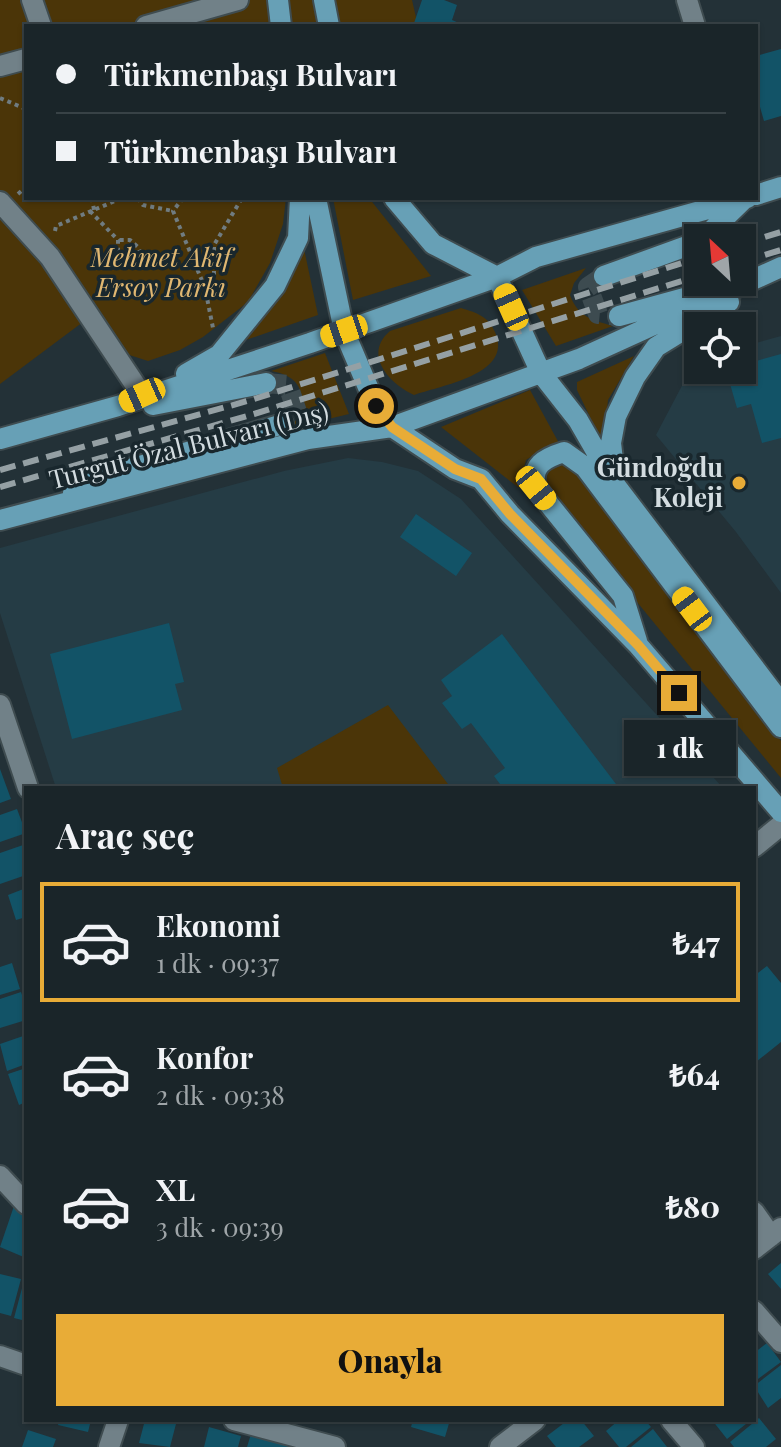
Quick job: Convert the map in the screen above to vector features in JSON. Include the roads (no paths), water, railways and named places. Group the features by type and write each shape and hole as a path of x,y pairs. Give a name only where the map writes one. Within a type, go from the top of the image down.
{"main road":[{"path":"278,0 281,24"},
{"path":"324,0 329,24"},
{"path":"758,194 781,187"},
{"path":"118,406 219,355 244,327 275,286 298,238 300,200"},
{"path":"316,200 344,331 376,406 392,427 455,469 481,479 510,514 638,645 781,812"},
{"path":"396,200 433,244 497,277 541,373 578,420 616,486 781,703"},
{"name":"Turgut Özal Bulvarı (Dış)","path":"0,439 118,406 344,331 497,277 536,257 739,200"},
{"path":"719,224 744,200"},
{"path":"604,276 684,247"},
{"path":"756,275 781,267"},
{"path":"616,486 611,443 618,410 635,377 656,347 781,267"},
{"name":"Turgut Özal Bulvarı (Dış)","path":"0,520 308,439 392,427 541,373 781,267"},
{"path":"619,316 688,296"},
{"path":"118,406 136,408 266,383"},
{"path":"41,510 102,477 283,424"},
{"path":"638,645 623,596 536,488 533,478 536,467 547,458 564,452 585,467 781,727"}],"street":[{"path":"32,0 40,24"},
{"path":"153,24 238,0"},
{"path":"687,0 694,24"},
{"path":"0,66 24,60"},
{"path":"0,202 50,257 142,395"},
{"path":"0,705 5,735 27,786"},
{"path":"756,845 781,825"},
{"path":"0,1176 24,1202"},
{"path":"756,1214 776,1232 756,1247"},
{"path":"756,1313 781,1342"},
{"path":"0,1356 24,1364"},
{"path":"109,1447 117,1422"},
{"path":"241,1422 335,1447"},
{"path":"500,1447 523,1441 534,1422"},
{"path":"673,1422 694,1447"}],"tunnel":[{"path":"604,276 588,287 598,314 619,316"},
{"path":"266,383 288,385 297,412 283,424"}],"railway":[{"path":"756,240 781,232"},
{"path":"756,258 781,250"},
{"path":"0,470 251,400 684,262"},
{"path":"0,487 254,414 684,280"}],"place":[{"name":"Gündoğdu Koleji","path":"739,483"}],"park label":[{"name":"Mehmet Akif Ersoy Parkı","path":"161,273"}]}
